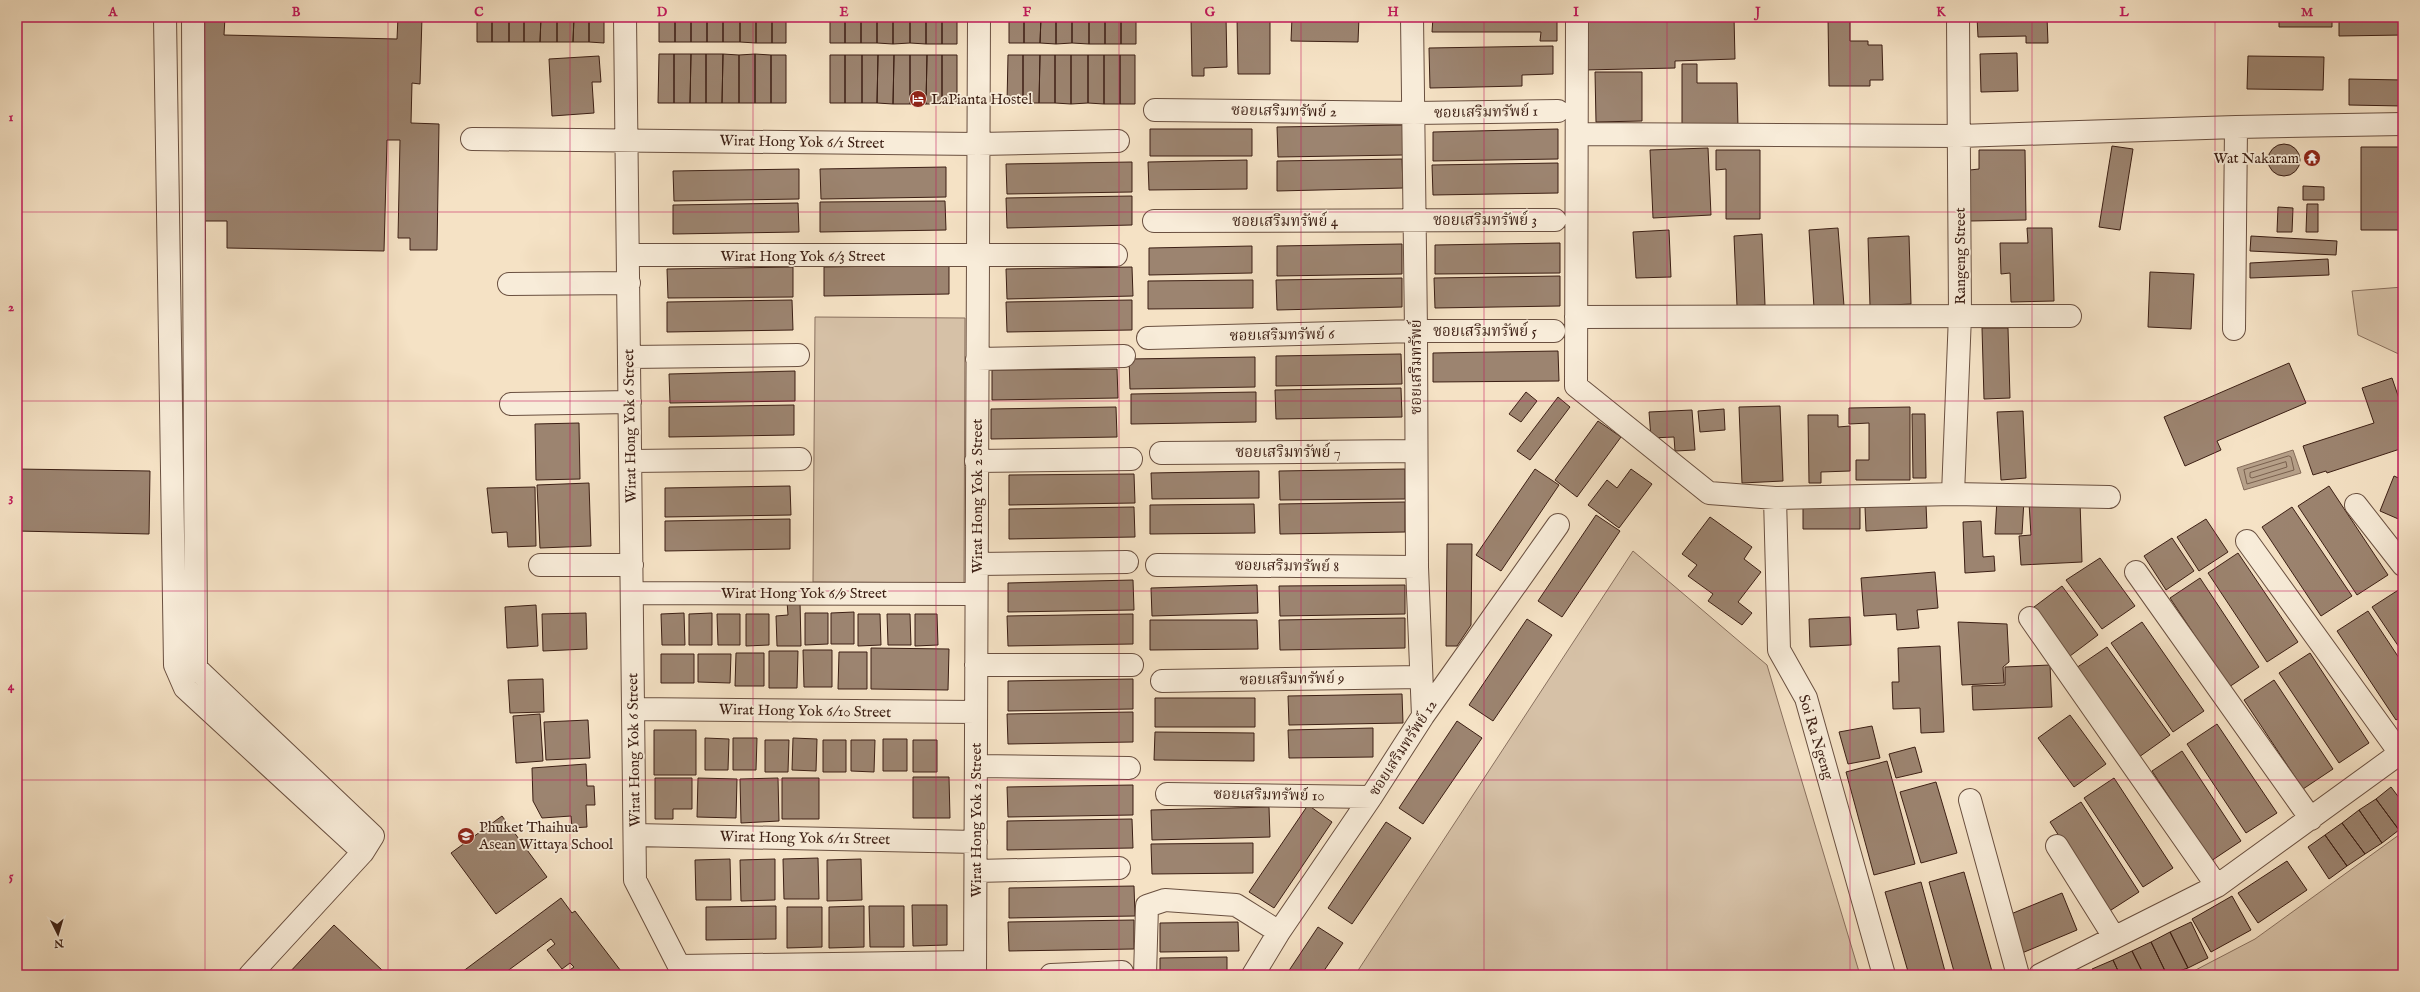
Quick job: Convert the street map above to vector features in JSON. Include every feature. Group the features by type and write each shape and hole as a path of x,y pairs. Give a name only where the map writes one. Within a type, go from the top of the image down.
{"street":[{"path":"165,17 174,665 185,688 363,852"},
{"path":"193,17 196,668 373,836 363,852 250,975"},
{"name":"Wirat Hong Yok 6 Street","path":"625,17 629,255 635,880 683,970"},
{"name":"Wirat Hong Yok 2 Street","path":"975,968 979,17"},
{"name":"ซอยเสริมทรัพย์","path":"1412,17 1417,567 1423,716"},
{"path":"1577,17 1576,386 1709,493 1775,498 1953,494 2109,497"},
{"name":"Rangeng Street","path":"1953,494 1960,315 1960,136 1958,17"},
{"name":"ซอยเสริมทรัพย์ 2","path":"1155,110 1414,113"},
{"name":"ซอยเสริมทรัพย์ 1","path":"1414,113 1558,111"},
{"path":"1577,134 1960,136 2236,127 2403,124"},
{"path":"2234,329 2236,127"},
{"name":"Wirat Hong Yok 6/1 Street","path":"472,139 978,144 1118,141"},
{"name":"ซอยเสริมทรัพย์ 3","path":"1415,220 1555,220"},
{"name":"ซอยเสริมทรัพย์ 4","path":"1154,221 1415,220"},
{"name":"Wirat Hong Yok 6/3 Street","path":"629,255 978,257 1116,255"},
{"path":"509,284 629,282"},
{"path":"1576,317 1960,315 2070,316"},
{"name":"ซอยเสริมทรัพย์ 5","path":"1416,331 1554,331"},
{"name":"ซอยเสริมทรัพย์ 6","path":"1148,338 1416,331"},
{"path":"629,357 798,355"},
{"path":"977,359 1124,356"},
{"path":"511,404 630,402"},
{"name":"ซอยเสริมทรัพย์ 7","path":"1161,453 1416,451"},
{"path":"631,461 800,459"},
{"path":"976,461 1131,459"},
{"name":"Soi Ra Ngeng","path":"1775,498 1779,650 1806,698 1884,975"},
{"path":"2356,505 2395,546 2403,565"},
{"name":"ซอยเสริมทรัพย์ 12","path":"1254,975 1279,932 1372,797 1423,716 1558,526"},
{"path":"2040,975 2217,886 2401,752 2247,541"},
{"path":"976,564 1127,562"},
{"path":"540,565 632,565"},
{"name":"ซอยเสริมทรัพย์ 8","path":"1157,565 1417,567"},
{"path":"2136,572 2311,819"},
{"name":"Wirat Hong Yok 6/9 Street","path":"632,592 976,594"},
{"path":"2030,618 2217,886"},
{"path":"976,665 1132,665"},
{"name":"ซอยเสริมทรัพย์ 9","path":"1162,681 1421,677"},
{"name":"Wirat Hong Yok 6/10 Street","path":"633,709 976,712"},
{"path":"976,766 1129,768"},
{"name":"ซอยเสริมทรัพย์ 10","path":"1167,794 1372,797"},
{"path":"1970,800 2018,975"},
{"name":"Wirat Hong Yok 6/11 Street","path":"634,835 976,842"},
{"path":"2057,846 2114,937"},
{"path":"976,871 1119,868"},
{"path":"1145,975 1147,906 1165,900 1236,905 1279,932"},
{"path":"683,970 975,968"},
{"path":"1051,975 1122,972"}],"shaded area":[{"path":"2403,287 2403,356 2358,335 2352,291"},
{"path":"815,317 965,318 964,583 813,582"},
{"path":"1633,551 1767,665 1860,975 1355,975"},
{"path":"2403,832 2403,975 2186,975 2255,939"}],"water":[{"path":"2293,450 2301,473 2244,490 2237,468"}],"building":[{"path":"199,17 225,17 224,35 397,39 398,17 422,17 420,84 412,83 411,123 439,124 437,250 410,250 410,238 398,238 400,140 387,140 384,251 227,248 227,221 197,221"},
{"path":"477,17 492,17 492,42 477,42"},
{"path":"492,17 509,17 509,42 492,42"},
{"path":"509,17 524,17 524,42 509,42"},
{"path":"524,17 541,17 540,42 524,42"},
{"path":"541,17 557,17 557,42 540,42"},
{"path":"557,17 574,17 573,42 557,42"},
{"path":"574,17 589,17 589,42 573,42"},
{"path":"589,17 604,17 604,43 589,42"},
{"path":"659,17 675,17 675,42 659,42"},
{"path":"675,17 691,17 691,42 675,42"},
{"path":"691,17 707,17 707,42 691,42"},
{"path":"707,17 723,17 723,42 707,42"},
{"path":"723,17 740,17 740,42 723,42"},
{"path":"740,17 756,17 756,43 740,42"},
{"path":"756,17 772,17 772,43 756,43"},
{"path":"772,17 786,17 786,43 772,43"},
{"path":"830,17 845,17 845,43 830,43"},
{"path":"845,17 861,17 861,43 845,43"},
{"path":"861,17 877,17 877,43 861,43"},
{"path":"877,17 893,17 893,44 877,43"},
{"path":"893,17 910,17 910,43 893,44"},
{"path":"910,17 926,17 926,44 910,43"},
{"path":"926,17 942,17 942,44 926,44"},
{"path":"942,17 957,17 957,44 942,44"},
{"path":"1009,17 1024,17 1024,43 1009,43"},
{"path":"1024,17 1041,17 1040,43 1024,43"},
{"path":"1041,17 1056,17 1056,44 1040,43"},
{"path":"1056,17 1072,17 1072,43 1056,44"},
{"path":"1072,17 1089,17 1089,44 1072,43"},
{"path":"1089,17 1105,17 1105,44 1089,44"},
{"path":"1105,17 1121,17 1121,44 1105,44"},
{"path":"1121,17 1136,17 1136,44 1121,44"},
{"path":"1191,17 1226,17 1227,67 1204,68 1204,76 1192,76"},
{"path":"1237,17 1270,17 1270,74 1238,74"},
{"path":"1292,17 1359,17 1358,42 1291,41"},
{"path":"1433,17 1557,17 1557,41 1540,41 1541,32 1432,32"},
{"path":"1583,17 1734,17 1735,59 1675,61 1675,68 1584,70"},
{"path":"1828,17 1850,17 1850,41 1868,41 1868,45 1882,45 1883,80 1870,80 1870,86 1829,86"},
{"path":"1977,17 2047,17 2048,43 2026,43 2026,36 1978,37"},
{"path":"2279,17 2332,17 2332,27 2279,27"},
{"path":"2339,17 2403,17 2403,35 2339,36"},
{"path":"1553,46 1553,74 1522,75 1522,86 1430,88 1429,48"},
{"path":"2017,53 2018,91 1981,92 1980,54"},
{"path":"659,54 674,54 674,103 658,103"},
{"path":"674,54 691,54 690,103 674,103"},
{"path":"691,54 706,54 706,103 690,103"},
{"path":"706,54 723,54 722,103 706,103"},
{"path":"723,54 739,55 739,103 722,103"},
{"path":"755,54 755,103 739,103 739,55"},
{"path":"755,54 771,55 771,103 755,103"},
{"path":"771,55 786,55 786,103 771,103"},
{"path":"830,55 845,55 845,103 830,103"},
{"path":"845,55 862,55 862,103 845,103"},
{"path":"862,55 878,55 877,103 862,103"},
{"path":"878,55 894,55 893,104 877,103"},
{"path":"894,55 910,55 910,104 893,104"},
{"path":"910,55 927,55 926,104 910,104"},
{"path":"927,55 942,55 942,104 926,104"},
{"path":"942,55 957,55 957,104 942,104"},
{"path":"1008,55 1023,55 1023,103 1007,103"},
{"path":"1023,55 1040,55 1039,103 1023,103"},
{"path":"1040,55 1055,55 1055,103 1039,103"},
{"path":"1055,55 1071,55 1071,104 1055,103"},
{"path":"1071,55 1088,55 1088,103 1071,104"},
{"path":"1088,55 1104,55 1104,104 1088,103"},
{"path":"1104,55 1120,55 1120,104 1104,104"},
{"path":"1120,55 1135,55 1135,104 1120,104"},
{"path":"599,56 601,82 592,82 594,113 552,116 549,59"},
{"path":"2248,56 2324,57 2323,90 2247,89"},
{"path":"1682,64 1697,64 1697,83 1737,83 1738,128 1682,129"},
{"path":"1595,72 1642,72 1642,121 1596,122"},
{"path":"2349,79 2403,80 2403,106 2349,105"},
{"path":"1403,125 1403,155 1278,157 1277,127"},
{"path":"1150,129 1252,129 1252,156 1150,156"},
{"path":"1558,129 1558,159 1433,161 1433,132"},
{"path":"2281,144 2287,144 2297,151 2300,160 2299,166 2293,173 2287,176 2281,176 2271,169 2268,163 2268,157 2275,147"},
{"path":"2112,146 2133,149 2120,230 2099,227"},
{"path":"2361,147 2403,147 2403,230 2361,230"},
{"path":"1708,148 1711,215 1653,218 1650,150"},
{"path":"1716,150 1760,150 1760,219 1726,219 1726,169 1716,170"},
{"path":"1979,150 2025,150 2026,220 1970,221 1970,170 1979,169"},
{"path":"1402,159 1403,188 1277,191 1277,161"},
{"path":"1247,160 1247,189 1149,190 1148,162"},
{"path":"1132,162 1132,192 1007,194 1006,164"},
{"path":"1558,163 1558,193 1433,195 1432,165"},
{"path":"946,167 946,197 821,199 820,169"},
{"path":"799,169 799,199 674,201 673,171"},
{"path":"2303,186 2324,187 2324,200 2303,200"},
{"path":"1132,196 1132,225 1007,228 1006,198"},
{"path":"945,201 946,230 820,232 820,202"},
{"path":"798,203 799,232 673,234 673,205"},
{"path":"2307,204 2318,204 2318,232 2306,232"},
{"path":"2278,207 2293,208 2292,232 2277,232"},
{"path":"1838,228 1844,306 1814,308 1809,230"},
{"path":"2027,228 2052,228 2054,301 2011,302 2010,273 2001,274 2000,243 2028,243"},
{"path":"1669,230 1671,277 1636,278 1633,232"},
{"path":"1762,234 1765,305 1737,306 1734,236"},
{"path":"1909,236 1911,304 1870,306 1868,238"},
{"path":"2251,236 2337,241 2336,255 2250,251"},
{"path":"1560,243 1560,273 1435,274 1435,245"},
{"path":"1402,244 1402,274 1277,276 1277,246"},
{"path":"1252,246 1252,273 1149,275 1149,248"},
{"path":"2328,259 2329,275 2250,278 2250,263"},
{"path":"949,265 949,294 824,296 824,267"},
{"path":"793,267 793,297 668,298 667,269"},
{"path":"1132,267 1133,296 1007,299 1006,269"},
{"path":"2150,272 2194,274 2191,329 2148,327"},
{"path":"1560,276 1560,306 1435,308 1434,278"},
{"path":"1402,278 1402,307 1277,310 1276,280"},
{"path":"1253,280 1253,308 1148,309 1148,281"},
{"path":"792,300 793,330 667,332 667,302"},
{"path":"1132,300 1132,330 1007,332 1006,302"},
{"path":"1982,328 2008,328 2010,398 1984,399"},
{"path":"1558,351 1559,381 1433,382 1433,353"},
{"path":"1401,354 1402,384 1276,386 1276,356"},
{"path":"1255,357 1255,387 1130,389 1129,359"},
{"path":"2289,363 2306,403 2217,441 2221,450 2185,466 2164,417"},
{"path":"1117,369 1118,398 992,400 992,370"},
{"path":"795,371 795,401 670,403 669,374"},
{"path":"2392,378 2403,410 2403,448 2327,473 2326,471 2313,475 2303,446 2374,423 2362,388"},
{"path":"1401,388 1402,417 1276,419 1275,390"},
{"path":"1256,392 1256,422 1131,424 1131,394"},
{"path":"1526,392 1537,401 1521,422 1509,414"},
{"path":"1558,397 1570,407 1530,460 1517,451"},
{"path":"794,405 794,435 669,437 669,407"},
{"path":"1780,406 1783,481 1742,483 1739,407"},
{"path":"1116,407 1117,437 991,439 991,409"},
{"path":"1910,407 1910,480 1856,480 1856,460 1869,460 1869,423 1849,424 1849,408"},
{"path":"1724,409 1725,430 1700,432 1698,411"},
{"path":"1692,410 1695,450 1675,451 1674,437 1651,438 1649,412"},
{"path":"2023,411 2026,478 2001,480 1997,412"},
{"path":"1912,414 1925,414 1926,478 1913,478"},
{"path":"1808,415 1838,415 1838,427 1850,426 1850,471 1821,472 1821,483 1809,483"},
{"path":"1598,421 1621,437 1577,497 1555,480"},
{"path":"579,423 580,479 536,480 535,424"},
{"path":"17,469 150,471 149,534 17,531"},
{"path":"1405,469 1405,499 1280,500 1279,471"},
{"path":"1535,469 1559,485 1501,571 1476,555"},
{"path":"1631,469 1652,484 1619,528 1588,505 1607,480 1617,488"},
{"path":"1259,471 1259,498 1152,499 1151,473"},
{"path":"1134,474 1135,503 1009,505 1009,475"},
{"path":"2394,476 2403,480 2403,521 2380,511"},
{"path":"589,483 591,546 540,548 537,485"},
{"path":"790,486 791,515 665,517 665,488"},
{"path":"2329,486 2388,575 2357,595 2298,506"},
{"path":"535,487 536,546 508,547 507,532 492,533 487,488"},
{"path":"1997,499 2024,500 2022,534 1995,534"},
{"path":"2080,501 2082,562 2021,565 2019,536 2031,535 2029,503"},
{"path":"1405,502 1405,532 1280,534 1279,504"},
{"path":"1803,503 1860,503 1860,529 1803,529"},
{"path":"1254,504 1255,533 1150,534 1150,505"},
{"path":"1926,504 1927,528 1866,531 1865,507"},
{"path":"1134,507 1135,537 1009,539 1009,509"},
{"path":"2292,507 2352,596 2321,616 2262,527"},
{"path":"1596,515 1620,531 1562,617 1538,601"},
{"path":"1710,517 1752,547 1744,559 1761,572 1738,602 1752,613 1742,625 1708,601 1713,594 1688,576 1697,565 1682,554"},
{"path":"790,519 790,549 665,551 665,521"},
{"path":"2206,519 2228,552 2199,571 2177,537"},
{"path":"1981,521 1983,557 1994,556 1995,571 1965,573 1963,522"},
{"path":"2172,538 2194,571 2166,590 2144,556"},
{"path":"1447,544 1472,544 1471,625 1457,646 1446,646"},
{"path":"2238,553 2298,642 2267,662 2208,573"},
{"path":"2100,558 2135,606 2102,629 2066,580"},
{"path":"1935,572 1938,608 1917,610 1919,628 1897,630 1896,614 1864,616 1861,578"},
{"path":"2200,578 2259,667 2229,687 2170,598"},
{"path":"1133,580 1134,610 1008,612 1008,583"},
{"path":"1257,585 1258,613 1152,616 1151,588"},
{"path":"1405,585 1405,614 1280,616 1279,586"},
{"path":"2062,586 2098,635 2066,659 2030,610"},
{"path":"2403,587 2403,653 2372,607"},
{"path":"787,601 800,601 801,646 777,646 776,616 788,615"},
{"path":"536,605 538,646 507,648 505,607"},
{"path":"2368,611 2403,664 2403,716 2396,720 2337,631"},
{"path":"854,612 854,644 831,644 831,613"},
{"path":"586,613 587,649 543,651 542,614"},
{"path":"684,613 685,645 662,645 661,614"},
{"path":"712,613 712,645 689,645 689,614"},
{"path":"805,613 828,613 828,644 805,645"},
{"path":"717,614 740,614 740,645 718,645"},
{"path":"746,614 769,614 769,645 746,646"},
{"path":"858,614 880,614 881,645 858,646"},
{"path":"887,614 910,614 911,645 888,645"},
{"path":"915,614 937,614 938,645 915,646"},
{"path":"1133,614 1133,644 1008,646 1007,616"},
{"path":"1850,617 1851,645 1810,647 1809,619"},
{"path":"1405,618 1405,648 1280,650 1279,620"},
{"path":"1527,619 1552,635 1493,721 1469,705"},
{"path":"1150,620 1257,620 1258,649 1150,650"},
{"path":"1958,622 2007,624 2009,662 2003,667 2004,683 1962,685"},
{"path":"2142,622 2204,711 2173,732 2111,643"},
{"path":"1940,646 1944,732 1921,733 1920,708 1893,709 1892,682 1899,682 1898,648"},
{"path":"2107,647 2170,735 2139,757 2076,668"},
{"path":"871,648 949,649 948,690 871,689"},
{"path":"803,650 832,650 832,687 804,687"},
{"path":"769,651 798,651 797,688 769,688"},
{"path":"839,652 867,652 867,689 838,689"},
{"path":"736,653 764,653 764,686 735,686"},
{"path":"2310,653 2369,743 2339,763 2279,673"},
{"path":"661,654 694,654 694,683 661,683"},
{"path":"698,654 731,654 730,683 698,682"},
{"path":"2050,665 2052,707 1973,710 1972,686 2005,685 2005,667"},
{"path":"543,679 544,712 510,713 508,680"},
{"path":"1133,679 1133,709 1008,711 1008,681"},
{"path":"2274,680 2333,769 2303,789 2244,700"},
{"path":"1402,694 1403,723 1289,725 1288,696"},
{"path":"1155,698 1255,698 1255,727 1155,727"},
{"path":"1133,712 1133,742 1008,744 1007,714"},
{"path":"540,714 543,761 516,763 513,716"},
{"path":"2070,715 2106,764 2074,787 2038,738"},
{"path":"588,720 590,758 546,760 544,722"},
{"path":"1457,721 1482,738 1423,824 1399,808"},
{"path":"2217,724 2277,813 2246,833 2187,744"},
{"path":"1872,726 1880,758 1848,764 1839,732"},
{"path":"1373,728 1373,757 1289,758 1288,730"},
{"path":"654,730 696,730 696,775 654,775"},
{"path":"1155,732 1254,733 1254,761 1154,760"},
{"path":"705,738 729,739 728,770 705,770"},
{"path":"733,738 757,738 756,770 733,770"},
{"path":"793,738 817,739 816,771 792,770"},
{"path":"883,739 907,739 907,771 883,771"},
{"path":"765,740 789,740 788,772 765,772"},
{"path":"823,740 846,740 846,772 823,772"},
{"path":"851,740 875,740 874,772 851,771"},
{"path":"913,740 937,740 937,772 913,772"},
{"path":"1915,747 1922,772 1896,778 1889,754"},
{"path":"2182,751 2241,841 2211,861 2152,771"},
{"path":"1887,761 1915,864 1874,875 1846,772"},
{"path":"586,764 587,786 594,786 595,805 586,805 587,827 572,828 571,816 542,818 533,801 532,768"},
{"path":"913,777 949,777 950,818 913,818"},
{"path":"655,778 692,778 692,809 673,809 673,819 655,819"},
{"path":"698,778 737,779 736,818 697,817"},
{"path":"778,778 779,821 741,823 740,779"},
{"path":"782,778 819,778 819,819 782,819"},
{"path":"2114,778 2173,868 2143,887 2084,798"},
{"path":"1936,782 1957,853 1921,863 1900,792"},
{"path":"1133,785 1133,815 1008,817 1007,787"},
{"path":"2391,787 2403,803 2403,827 2399,830 2376,799"},
{"path":"2376,799 2399,830 2382,843 2359,810"},
{"path":"2081,802 2139,892 2108,912 2050,822"},
{"path":"1308,805 1332,822 1274,908 1249,892"},
{"path":"1269,807 1270,837 1152,840 1151,810"},
{"path":"2359,810 2382,843 2365,854 2342,823"},
{"path":"502,816 547,877 496,914 451,853"},
{"path":"1132,819 1133,848 1007,850 1007,821"},
{"path":"1386,822 1411,838 1352,924 1328,908"},
{"path":"2342,823 2365,854 2347,866 2325,835"},
{"path":"2325,835 2347,866 2329,879 2308,847"},
{"path":"1253,843 1253,873 1152,874 1151,844"},
{"path":"818,858 819,899 784,899 783,859"},
{"path":"730,859 731,900 696,900 695,860"},
{"path":"775,859 775,900 741,901 740,860"},
{"path":"861,859 862,900 827,901 827,860"},
{"path":"2287,861 2307,890 2258,923 2238,893"},
{"path":"1964,872 1993,975 1955,975 1929,882"},
{"path":"1921,882 1946,975 1909,975 1885,892"},
{"path":"1134,886 1135,916 1009,918 1009,888"},
{"path":"2062,893 2077,930 2022,953 2006,916"},
{"path":"2232,896 2251,930 2211,952 2192,919"},
{"path":"561,898 572,913 575,911 624,975 563,975 574,967 570,963 562,969 547,950 555,944 551,939 502,975 458,975"},
{"path":"912,905 947,905 947,945 913,946"},
{"path":"776,906 776,939 706,940 706,907"},
{"path":"864,906 864,947 829,948 829,907"},
{"path":"869,906 904,906 904,947 870,947"},
{"path":"787,907 822,907 822,947 787,948"},
{"path":"1134,920 1134,949 1009,951 1008,922"},
{"path":"1238,922 1239,951 1160,952 1160,923"},
{"path":"2191,922 2208,958 2188,968 2170,932"},
{"path":"334,925 383,971 379,975 287,975"},
{"path":"1318,927 1343,943 1321,975 1286,975"},
{"path":"2170,932 2188,968 2167,975 2151,942"},
{"path":"2151,942 2167,975 2144,975 2132,951"},
{"path":"2132,951 2144,975 2120,975 2113,960"},
{"path":"1227,957 1227,975 1160,975 1160,958"},
{"path":"2113,960 2120,975 2095,975 2092,969"}],"place":[{"name":"LaPianta Hostel","path":"918,99"},
{"name":"Wat Nakaram","path":"2312,158"},
{"name":"Phuket Thaihua Asean Wittaya School","path":"466,836"}]}
